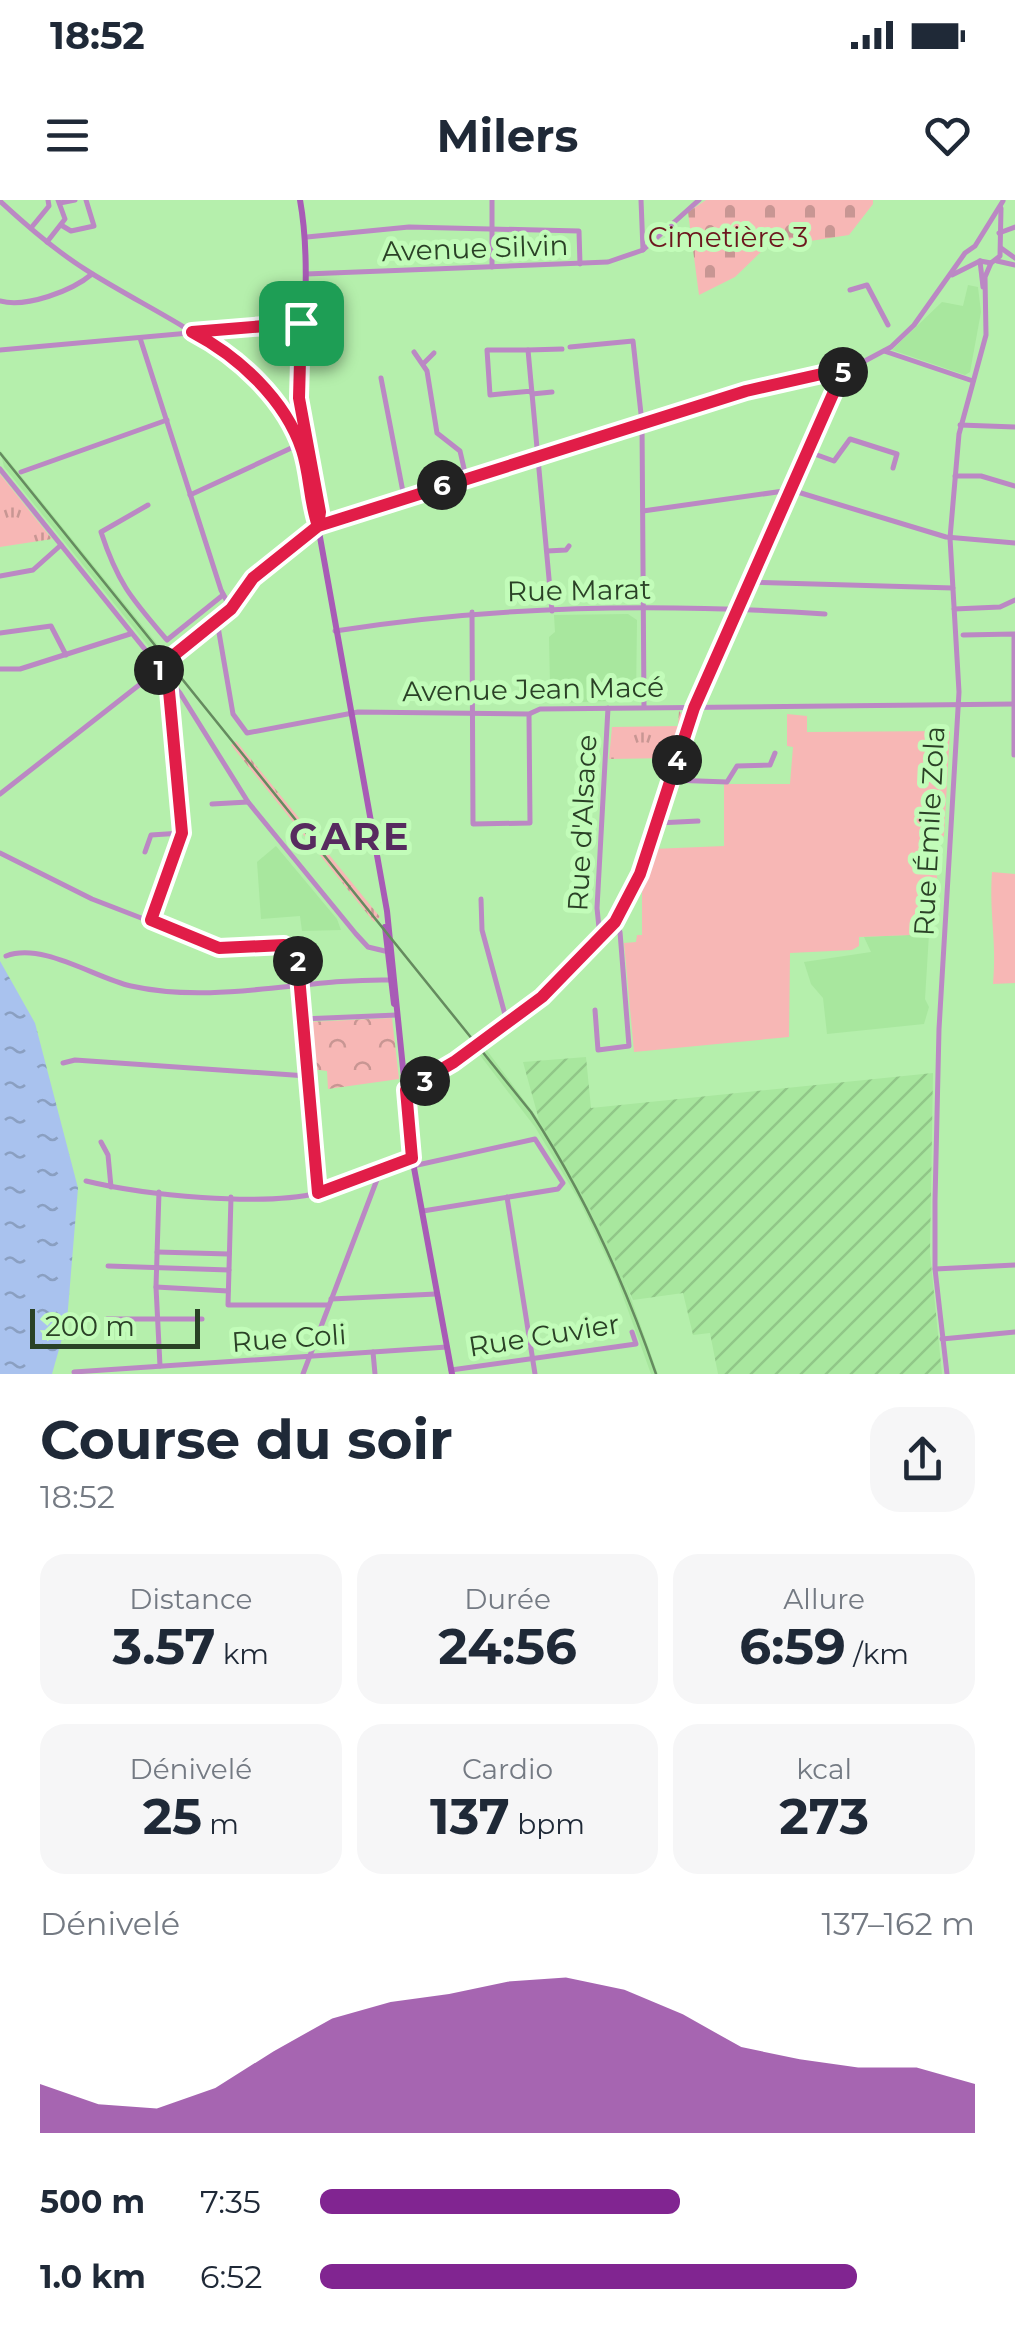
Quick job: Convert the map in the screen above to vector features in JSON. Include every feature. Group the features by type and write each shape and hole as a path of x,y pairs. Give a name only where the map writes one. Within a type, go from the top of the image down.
{"main road":[{"path":"300,200 308,237 299,398 292,429 300,444 318,526 384,899 420,1211 452,1372"},
{"path":"299,398 320,512 318,526"},
{"path":"295,420 305,426"}],"street":[{"path":"31,228 49,206 48,200"},
{"path":"47,242 62,225 66,212 59,202 75,200"},
{"path":"62,225 71,231 94,226 86,200"},
{"path":"492,200 492,267"},
{"path":"640,200 643,250"},
{"path":"643,250 699,200"},
{"path":"0,201 92,274 225,351 252,375 292,429"},
{"path":"1000,246 1003,201"},
{"path":"977,243 1003,201"},
{"path":"308,237 408,226 579,231 580,264"},
{"path":"1000,233 1015,227"},
{"path":"0,794 217,621 231,609 253,578 318,526 746,391 844,369 884,351 977,243 990,237 1015,262"},
{"name":"Rue Émile Zola","path":"947,1374 935,1269 938,1029 957,704 950,538 960,425 986,335 977,243"},
{"name":"Rue Émile Zola","path":"985,294 1000,246"},
{"name":"Avenue Silvin","path":"306,274 580,264 626,258 643,250"},
{"path":"951,275 980,261 1015,262"},
{"path":"951,275 970,271 980,276"},
{"path":"0,301 18,302 76,286 92,274"},
{"path":"850,290 867,285 888,325"},
{"path":"0,350 301,323"},
{"path":"140,338 231,609"},
{"path":"552,392 490,394 487,350 633,341 642,423 644,708"},
{"path":"528,350 552,611"},
{"path":"884,351 973,380"},
{"path":"414,352 424,363 436,428 460,452 466,477"},
{"path":"424,363 434,353"},
{"path":"406,1090 454,1062 542,997 615,922 634,886 694,708 844,369"},
{"path":"381,378 404,497"},
{"path":"284,416 295,420"},
{"path":"21,472 166,420"},
{"path":"960,425 1015,427"},
{"path":"806,451 834,460 850,439 896,454 893,468"},
{"path":"190,495 300,444"},
{"path":"0,469 168,680 248,802 368,947 389,952"},
{"path":"954,476 981,476 1015,486"},
{"path":"643,511 787,491 950,538 1015,543"},
{"path":"148,506 101,532 117,579 167,640 224,595"},
{"path":"0,576 29,572 61,545"},
{"path":"547,552 566,550 569,546"},
{"path":"747,582 953,588"},
{"path":"954,609 1000,608 1015,600"},
{"name":"Rue Marat","path":"336,631 472,612 736,608 824,614"},
{"path":"472,612 474,824 530,823 529,714"},
{"name":"Avenue Jean Macé","path":"217,621 233,714 248,733 351,714 1014,704"},
{"path":"0,633 52,626 66,654"},
{"path":"0,669 20,669 130,634"},
{"path":"963,634 1014,634 1014,755"},
{"path":"151,920 182,833 168,680"},
{"name":"Rue d'Alsace","path":"600,940 596,934 596,908 608,708"},
{"path":"671,780 727,782 737,766 770,766 774,753"},
{"path":"212,804 248,802"},
{"path":"656,823 698,821"},
{"path":"145,852 152,835 182,833"},
{"path":"0,853 92,899 219,948 293,947 300,985 318,1193"},
{"path":"481,898 482,930 508,1022"},
{"path":"595,1010 598,1050 628,1046 620,932 615,922"},
{"path":"6,956 16,952 36,956 129,986 210,992 393,981"},
{"path":"302,1019 397,1015"},
{"path":"63,1063 75,1060 307,1076"},
{"path":"86,1181 110,1187 231,1196 318,1193 381,1169 538,1140 564,1183 558,1189 420,1211"},
{"path":"102,1142 108,1155 110,1187"},
{"path":"303,1374 381,1169"},
{"path":"159,1192 156,1287 160,1366"},
{"path":"231,1196 228,1305 436,1294"},
{"path":"508,1198 535,1374"},
{"path":"156,1252 229,1254"},
{"path":"935,1269 1015,1265"},
{"path":"108,1266 229,1270"},
{"path":"156,1287 228,1290"},
{"path":"107,1319 202,1319"},
{"name":"Rue Cuvier","path":"452,1372 636,1344 632,1332"},
{"path":"942,1339 1015,1332"},
{"name":"Rue Coli","path":"79,1372 447,1347"},
{"path":"373,1352 375,1374"}],"shaded area":[{"path":"968,285 978,287 981,312 970,372 965,375 892,350 942,302 963,306"},
{"path":"0,450 163,651 158,658 4,467"},
{"path":"628,614 637,620 636,700 555,703 555,686 550,685 549,637 555,632 554,615"},
{"path":"276,846 337,919 341,930 302,931 300,916 261,919 257,862"},
{"path":"929,934 925,999 929,1007 924,1024 827,1034 823,998 811,984 804,962 871,952 864,937"},
{"path":"485,1048 539,1120 615,1254 658,1374 651,1374 616,1277 579,1200 535,1127 479,1054"},
{"path":"586,1057 591,1108 933,1073 930,1253 942,1374 718,1374 710,1333 693,1335 683,1293 633,1300 599,1224 539,1120 523,1062"}],"green space":[{"name":"Cimetière 3","path":"706,200 873,200 873,204 849,235 765,248 735,277 699,295 688,212"},
{"path":"0,474 52,539 0,547"},
{"path":"679,711 686,719 673,758 609,759 612,727 678,726"},
{"path":"787,714 807,716 807,732 950,731 934,930 939,934 859,937 859,946 852,950 790,953 789,1037 634,1052 624,943 636,942 637,935 642,935 642,884 653,849 724,846 724,784 790,784 793,747 787,746"},
{"path":"236,741 380,917 374,922 231,745"},
{"path":"992,872 1015,874 1015,983 993,984"},
{"path":"392,1018 399,1079 328,1089 327,1071 311,1069 308,1022"}],"water":[{"path":"0,961 35,1023 78,1188 67,1321 52,1374 0,1374"}],"tram line":[{"path":"0,453 531,1112 602,1239 656,1374"}],"district":[{"name":"GARE","path":"350,837"}],"route":[{"path":"301,323 192,332 225,351 252,375 284,416 303,452 318,526 746,391 844,369 694,708 640,874 615,922 542,997 419,1086 406,1090 412,1158 318,1193 297,953 293,947 284,945 219,948 151,920 182,833 168,680 158,668 231,609 253,578 318,526 320,512 299,398 301,323"}]}
